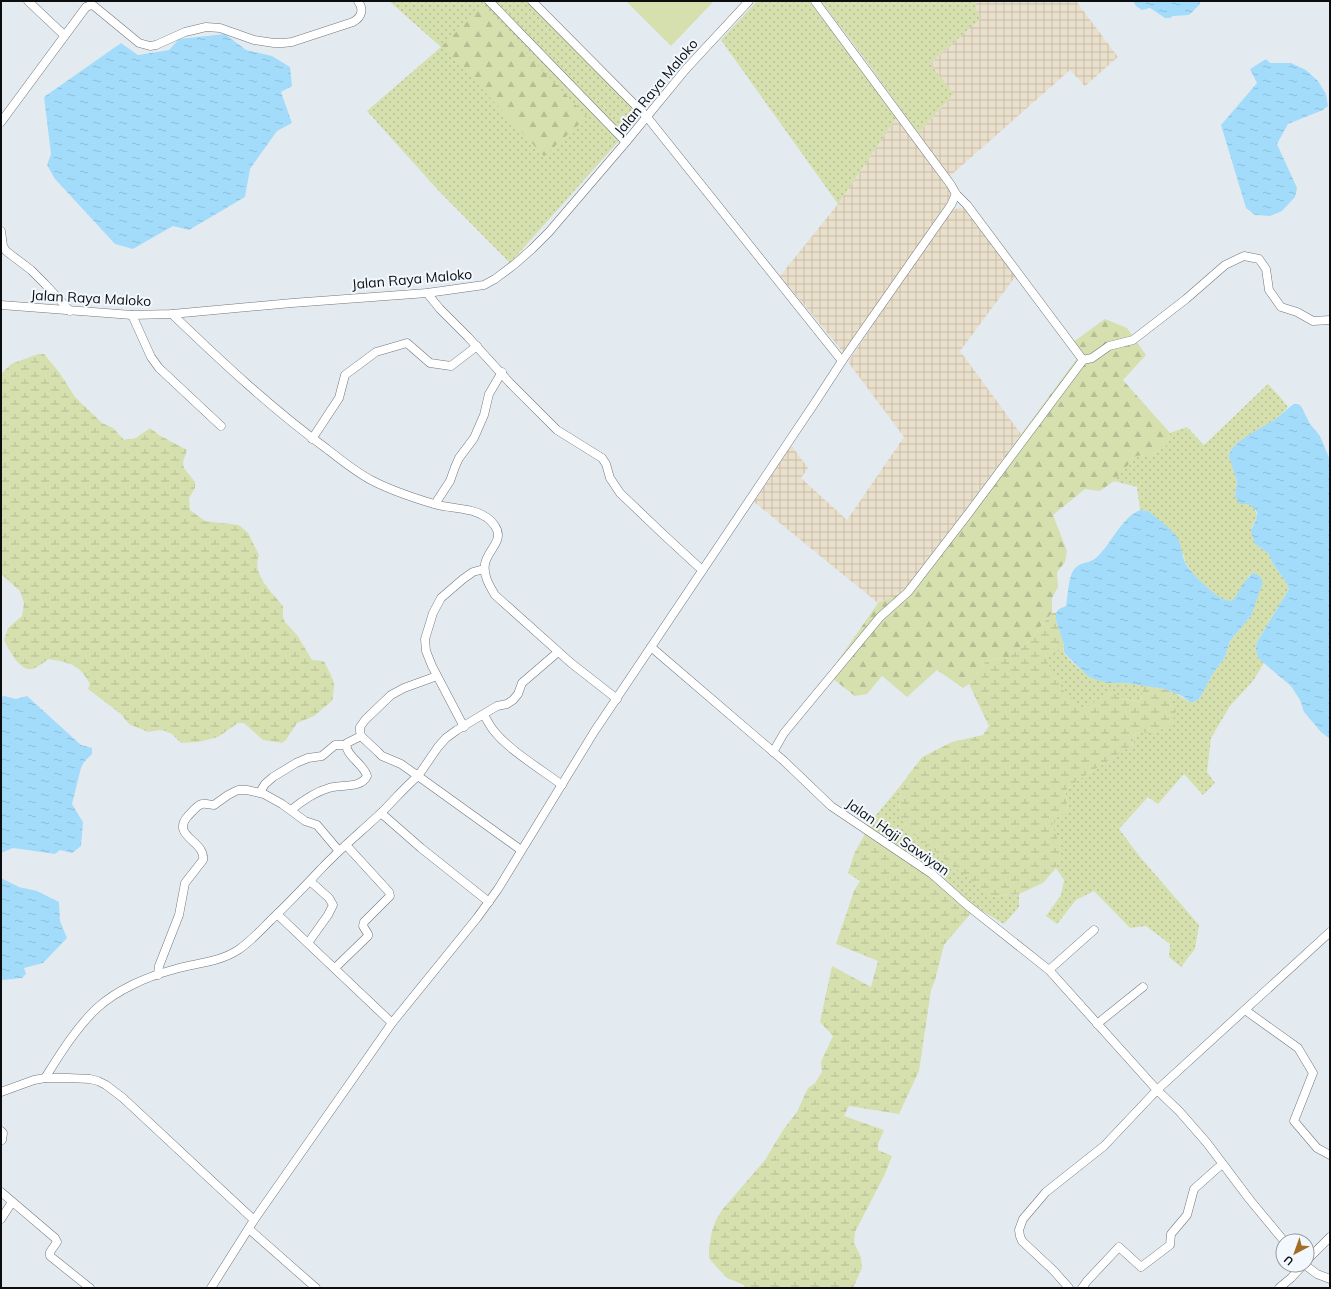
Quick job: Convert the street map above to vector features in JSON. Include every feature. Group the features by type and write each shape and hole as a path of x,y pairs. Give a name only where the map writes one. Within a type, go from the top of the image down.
{"street":[{"path":"28,1 64,35"},
{"path":"1,122 64,35 86,7 91,4 132,38 144,45 156,45 185,32 206,27 220,28 254,40 274,43 292,42 353,22 360,16 362,11 361,5 358,1"},
{"path":"489,1 626,142"},
{"path":"532,1 647,117 842,361"},
{"name":"Jalan Raya Maloko","path":"1,306 132,315 172,314 427,293 484,285 495,279 532,249 549,232 686,69 749,1"},
{"path":"815,1 951,185 956,194 967,205 1083,360"},
{"path":"211,1288 254,1220 392,1023 473,924 489,902 594,732 842,361 946,212 956,194"},
{"path":"1,231 3,246 6,251 31,270 46,284 70,311"},
{"path":"773,752 784,733 880,617 903,597 912,586 1083,360 1092,358 1109,346 1132,340 1186,299 1225,265 1244,256 1259,259 1266,269 1269,290 1281,307 1297,312 1312,321 1330,320"},
{"path":"427,293 440,309 502,372 510,383 557,430 602,458 606,464 610,478 620,493 664,536 702,570"},
{"path":"172,314 232,371 312,439 366,478 381,485 435,504 476,512 490,520 498,533 498,539 485,562 484,569 488,584 495,595 558,652 617,699"},
{"path":"132,315 154,362 221,426"},
{"path":"312,439 339,398 345,375 376,352 407,343 430,363 451,366 477,346"},
{"path":"435,504 450,481 459,458 474,438 484,415 489,394 502,372"},
{"path":"464,726 437,676 426,651 425,639 435,608 441,598 473,572 484,569"},
{"name":"Jalan Haji Sawiyan","path":"651,647 773,752 830,806 932,874 967,905 1049,970 1157,1090 1179,1111 1203,1138 1250,1200 1277,1233"},
{"path":"45,1078 78,1029 96,1008 104,1002 126,989 158,975 189,965 210,962 232,954 252,938 339,851 381,813 418,776 441,743 464,726 499,705 507,704 513,700 518,694 522,683 558,652"},
{"path":"437,676 404,688 392,695 365,720 360,727 362,736 382,756 401,764 521,850"},
{"path":"484,715 494,731 504,741 562,785"},
{"path":"260,792 270,780 292,765 308,758 322,756 335,745 346,745 348,742 362,736"},
{"path":"291,810 309,797 325,789 336,786 351,785 365,779 367,776 365,770 348,752 346,745"},
{"path":"158,975 159,966 179,915 185,883 203,860 203,854 200,849 182,829 183,822 201,804 214,805 238,790 260,792 271,797 305,821 318,826 339,851"},
{"path":"381,813 421,848 489,902"},
{"path":"335,968 368,936 363,925 364,922 390,896 389,892 346,845"},
{"path":"308,943 328,915 333,905 329,898 310,881"},
{"path":"277,914 392,1023"},
{"path":"1049,970 1094,930"},
{"path":"1069,1288 1054,1271 1022,1241 1019,1230 1023,1219 1046,1192 1104,1146 1157,1090 1330,932"},
{"path":"1097,1024 1143,986"},
{"path":"1245,1010 1298,1048 1313,1073 1294,1121 1317,1148 1330,1154"},
{"path":"1,1092 22,1084 45,1078 90,1079 106,1085 123,1098 254,1220"},
{"path":"1,1131 3,1134 2,1140"},
{"path":"1082,1288 1120,1247 1141,1267 1170,1245 1171,1234 1187,1215 1194,1189 1222,1164"},
{"path":"1,1192 56,1239 57,1242 50,1253 50,1256 90,1288"},
{"path":"1,1219 12,1202"},
{"path":"249,1229 316,1288"},
{"path":"1315,1252 1330,1237"},
{"path":"1279,1288 1296,1273"},
{"path":"1315,1273 1330,1279"}],"shaded area":[{"path":"974,1 1076,1 1118,57 1085,86 1070,70 950,176 918,133 953,95 930,64 980,19"},
{"path":"897,117 950,189 951,197 844,353 780,276 838,204"},
{"path":"965,207 1015,277 960,351 1021,434 902,593 878,603 754,502 791,445 808,468 801,478 847,520 904,437 848,362 950,210"}],"green space":[{"path":"389,1 530,1 641,116 510,263 437,189 367,111 441,47"},
{"path":"626,1 714,1 671,46"},
{"path":"757,1 809,1 897,117 838,204 721,40"},
{"path":"821,1 974,1 980,19 930,64 954,94 918,133 861,54"},
{"path":"482,7 587,117 544,156 442,46"},
{"path":"1105,319 1127,328 1146,355 1123,380 1170,433 1165,447 1153,454 1136,456 1114,481 1100,491 1085,489 1053,515 1067,551 1065,562 1057,572 1058,587 1052,598 1052,613 1028,642 1009,657 986,661 969,684 963,688 937,670 907,697 882,676 867,694 855,696 828,675 878,603 902,593 961,516 1078,357 1069,345"},
{"path":"38,354 44,354 59,372 75,397 102,423 113,428 124,440 136,438 150,428 159,435 187,450 183,462 184,468 195,482 195,488 189,498 190,510 205,521 239,525 248,533 259,555 257,562 260,576 268,589 283,606 283,617 285,622 297,635 312,660 324,661 334,683 333,700 314,716 297,723 286,740 282,743 263,740 244,723 238,723 218,737 199,742 181,743 172,734 165,731 160,730 148,732 129,724 121,714 88,689 90,684 86,677 73,665 49,659 32,669 27,669 15,659 4,640 8,628 22,616 24,603 20,591 1,574 1,374 11,364"},
{"path":"1268,384 1288,407 1271,422 1238,442 1229,453 1237,481 1235,497 1250,505 1255,510 1256,521 1252,526 1252,533 1255,544 1268,553 1273,564 1286,582 1289,589 1257,642 1258,658 1264,663 1253,681 1230,706 1211,738 1207,772 1215,783 1203,795 1184,774 1158,804 1148,797 1119,829 1140,857 1199,925 1195,949 1181,967 1169,957 1170,944 1146,926 1130,928 1094,891 1076,900 1057,924 1046,916 1061,895 1064,880 1056,868 1062,849 1051,825 1058,817 1068,810 1065,791 1074,783 1134,744 1133,736 1140,732 1150,733 1169,702 1172,691 1191,703 1199,699 1212,675 1225,657 1230,641 1251,616 1250,574 1238,595 1232,601 1220,598 1210,591 1188,567 1184,556 1148,511 1140,510 1137,487 1114,481 1136,456 1153,454 1165,447 1170,433 1187,427 1204,445"},
{"path":"1052,613 1056,613 1056,620 1064,645 1046,660 1064,691 1083,708 1112,692 1124,699 1141,702 1143,685 1172,691 1169,702 1176,710 1171,727 1150,733 1140,732 1133,736 1134,744 1074,783 1065,791 1068,810 1058,817 1052,825 1062,849 1056,868 1043,883 1019,894 991,897 905,827 899,813 901,785 922,757 952,742 983,735 989,726 969,684 986,661 1009,657 1028,642"},
{"path":"1064,645 1064,651 1069,659 1082,671 1094,679 1143,685 1141,702 1124,699 1112,692 1083,709 1064,691 1045,660"},
{"path":"901,785 899,813 991,897 1019,894 1019,907 1004,924 974,906 940,875 867,826"},
{"path":"866,832 939,880 971,913 944,945 931,990 919,1071 899,1114 849,1106 844,1116 884,1130 878,1144 878,1150 892,1156 884,1176 855,1232 854,1243 861,1257 862,1268 853,1288 744,1288 744,1285 727,1278 709,1258 709,1247 712,1231 722,1210 765,1160 783,1130 797,1112 808,1088 815,1083 822,1072 821,1062 833,1036 820,1022 832,966 871,987 878,961 836,944 854,891 860,881 848,873 854,854"}],"water":[{"path":"1133,1 1201,1 1189,15 1165,18 1150,8 1142,10 1136,6"},
{"path":"225,34 246,50 272,56 290,67 292,86 281,92 292,123 277,131 250,169 245,197 189,230 173,226 133,249 115,244 55,179 47,165 51,154 44,97 121,43 138,55 169,50 179,39"},
{"path":"1266,59 1270,63 1291,63 1306,70 1318,81 1326,94 1328,106 1323,110 1288,124 1277,144 1297,188 1295,197 1282,211 1270,216 1255,215 1246,208 1221,125 1257,83 1250,69"},
{"path":"1294,404 1301,406 1310,424 1320,436 1330,460 1330,739 1321,732 1304,712 1300,700 1291,686 1258,658 1256,649 1257,642 1289,589 1286,582 1273,564 1268,553 1255,544 1251,532 1256,520 1257,512 1248,504 1240,504 1235,497 1237,481 1229,457 1230,451 1240,441 1277,418"},
{"path":"1140,510 1148,511 1177,537 1186,564 1206,586 1221,598 1232,601 1245,581 1254,573 1260,576 1263,582 1251,616 1230,641 1225,657 1212,675 1199,699 1191,703 1182,696 1165,689 1126,683 1109,683 1094,679 1088,676 1064,652 1064,645 1056,620 1056,613 1059,609 1066,606 1069,584 1074,569 1080,564 1091,561 1097,557 1127,519"},
{"path":"4,696 16,699 27,696 81,745 92,748 92,754 84,762 81,768 72,804 83,822 81,846 72,853 60,850 55,854 13,848 1,853 1,697"},
{"path":"1,878 19,887 37,891 59,902 60,921 67,938 43,963 24,968 26,974 22,978 3,980 1,978"}]}
